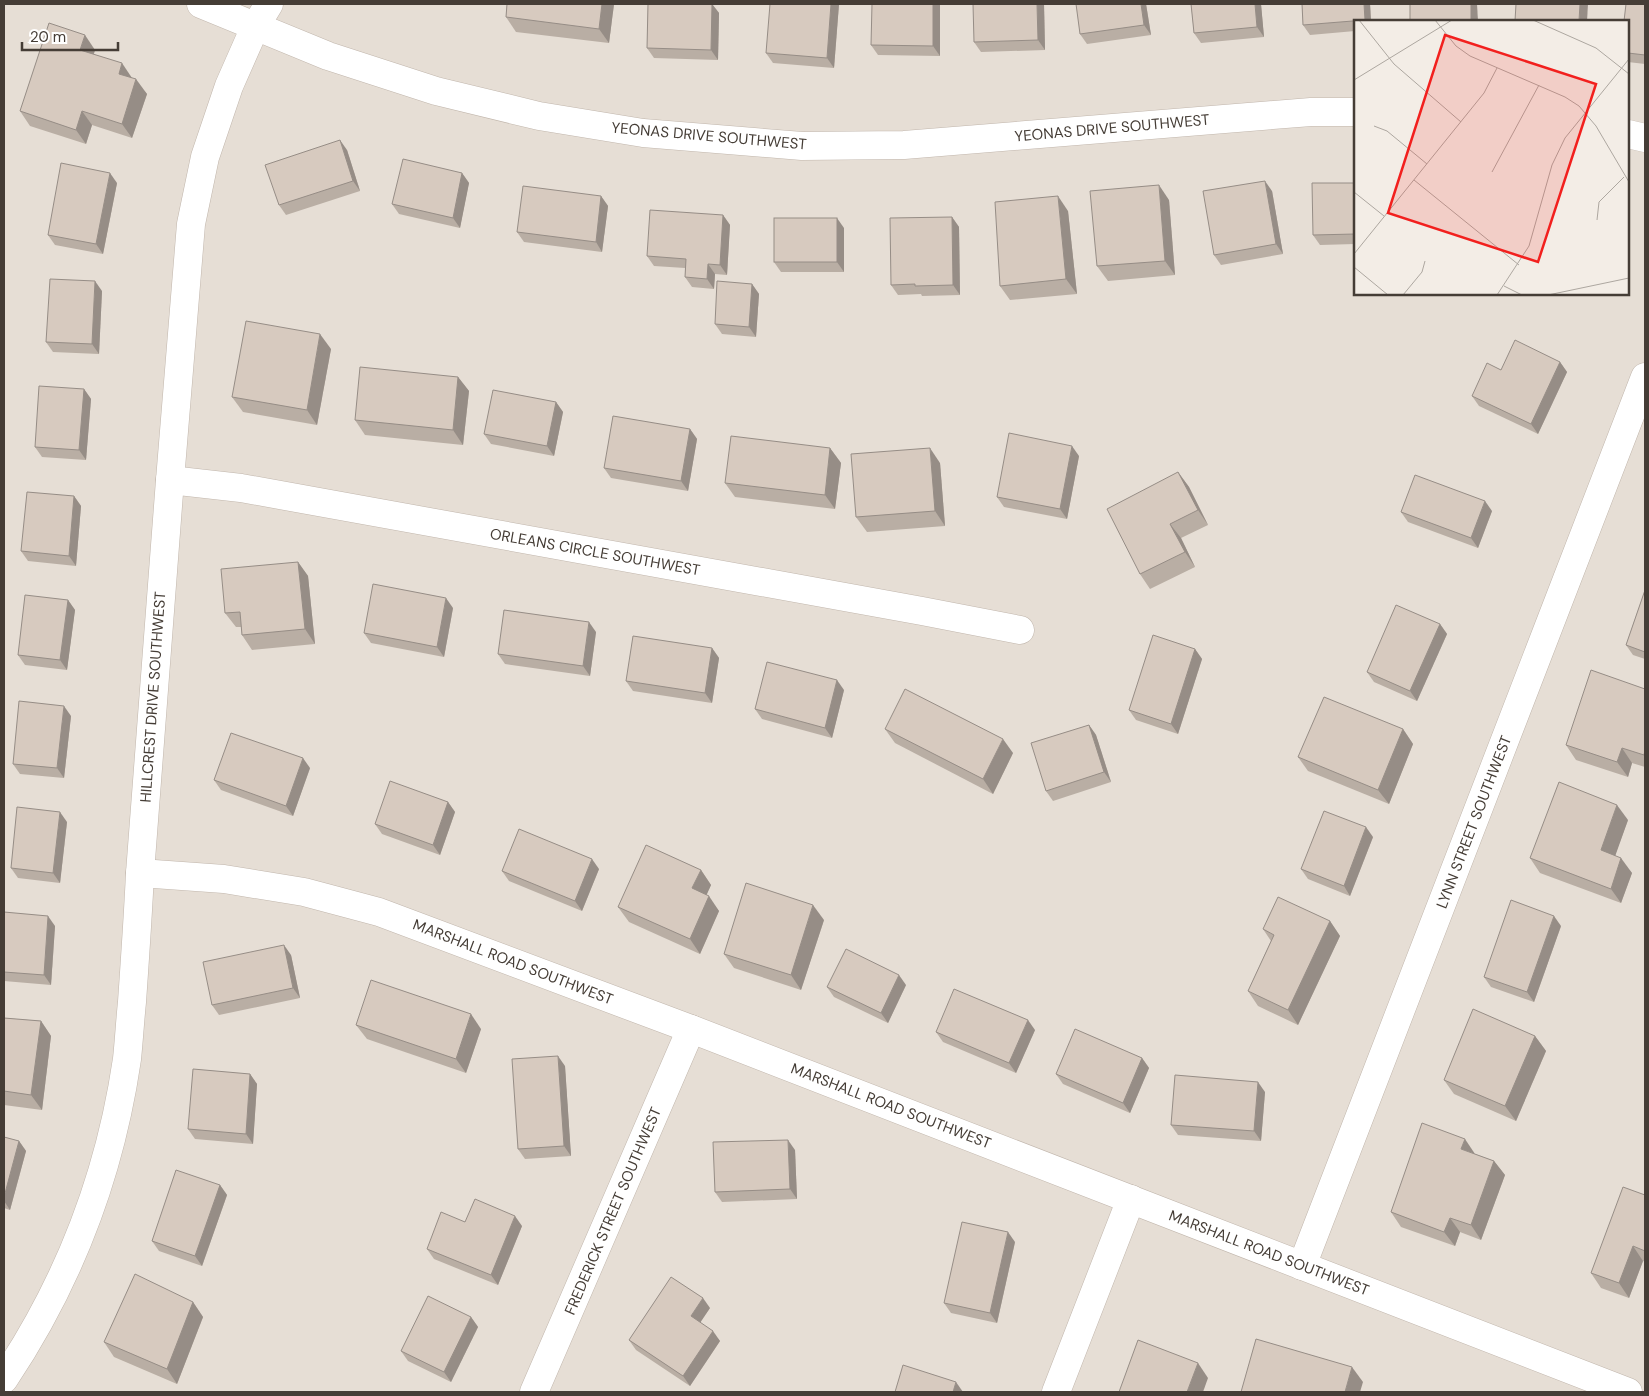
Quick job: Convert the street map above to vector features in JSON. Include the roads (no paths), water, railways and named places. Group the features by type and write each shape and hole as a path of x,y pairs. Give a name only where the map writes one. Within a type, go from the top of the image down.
{"street":[{"name":"YEONAS DRIVE SOUTHWEST","path":"200,4 328,56 436,91 539,116 642,133 802,146 904,145 1311,112 1354,112"},
{"name":"HILLCREST DRIVE SOUTHWEST","path":"4,1379 28,1342 63,1278 90,1210 113,1134 127,1059 191,224 205,157 229,86 255,27 269,4"},
{"path":"1629,134 1645,138"},
{"name":"LYNN STREET SOUTHWEST","path":"1302,1266 1645,377"},
{"name":"ORLEANS CIRCLE SOUTHWEST","path":"170,480 241,488 1020,630"},
{"name":"MARSHALL ROAD SOUTHWEST","path":"140,873 224,880 286,889 379,912 691,1029 1628,1392"},
{"name":"FREDERICK STREET SOUTHWEST","path":"534,1392 691,1029"},
{"path":"1056,1392 1132,1199"}]}
